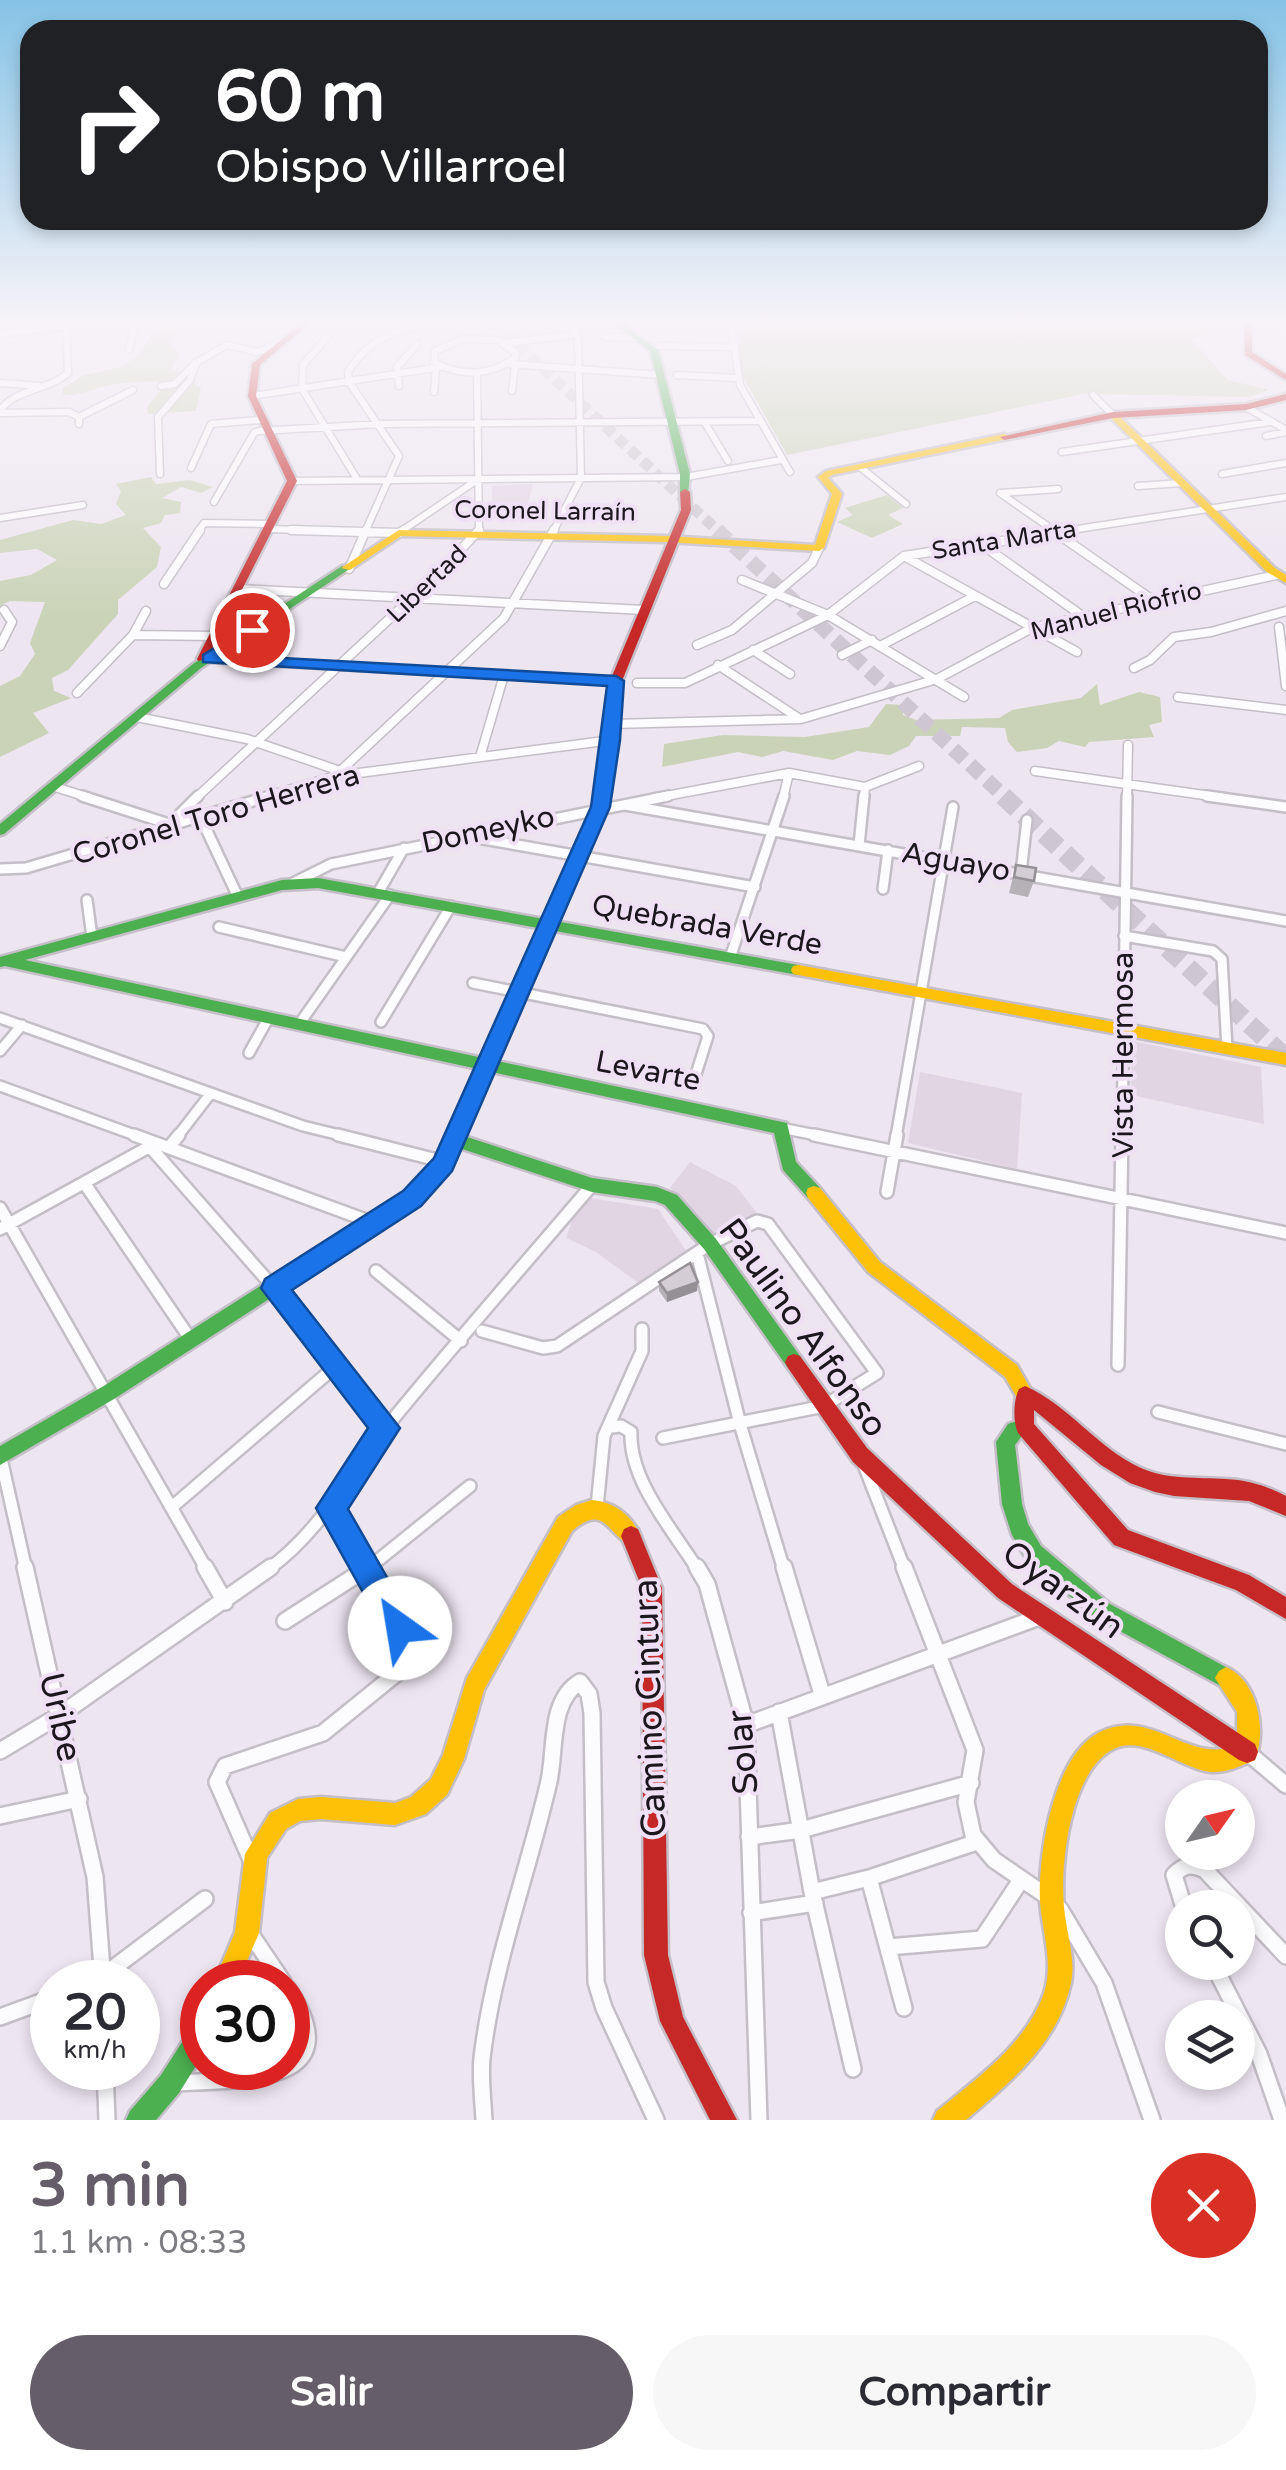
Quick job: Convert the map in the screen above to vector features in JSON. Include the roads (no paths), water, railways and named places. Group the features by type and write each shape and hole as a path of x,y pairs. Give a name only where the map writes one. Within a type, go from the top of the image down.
{"street":[{"path":"158,421 160,474"},
{"path":"259,421 292,481"},
{"path":"322,421 357,480"},
{"path":"348,569 398,451 379,421"},
{"name":"Libertad","path":"169,824 252,740 338,667 479,534 476,421"},
{"path":"137,718 252,740 338,774 504,618 581,478 579,421"},
{"path":"191,468 212,424 261,427 758,421 790,472"},
{"path":"697,645 732,630 772,593 812,564 837,494 824,475 1085,421"},
{"path":"1120,421 1281,577"},
{"path":"0,1455 108,1393 274,1288 422,1190 445,1162 600,807 616,681 686,510 686,477 672,422"},
{"path":"705,422 728,460"},
{"path":"1062,452 1270,422 1286,431"},
{"path":"238,474 261,427"},
{"path":"214,502 261,427"},
{"path":"1266,436 1286,431"},
{"path":"292,481 686,477 781,460"},
{"path":"1222,474 1286,464"},
{"path":"860,467 906,504"},
{"path":"0,831 203,663 477,480"},
{"path":"203,663 292,481"},
{"path":"1138,486 1182,482"},
{"path":"1058,489 1000,493 1154,601"},
{"name":"Santa Marta","path":"637,683 678,685 828,615 904,556 1286,497"},
{"path":"0,518 83,505"},
{"name":"Coronel Larraín","path":"164,584 204,523 819,548"},
{"path":"980,544 1081,615"},
{"path":"904,556 1077,652"},
{"name":"Manuel Riofrio","path":"612,732 801,720 938,680 1032,628 1281,577"},
{"path":"742,580 828,615 964,697"},
{"path":"239,589 644,610"},
{"path":"882,646 975,596"},
{"path":"0,646 12,622 4,610"},
{"path":"77,693 133,635 146,612"},
{"path":"1134,668 1150,660 1174,638 1282,614 1286,686"},
{"path":"133,635 214,636"},
{"path":"842,654 872,640"},
{"path":"753,650 790,674"},
{"path":"203,663 616,681"},
{"path":"718,665 801,720"},
{"path":"480,758 504,674"},
{"path":"1178,697 1286,710"},
{"name":"Coronel Toro Herrera","path":"0,869 26,868 338,774 480,758 612,732"},
{"name":"Vista Hermosa","path":"1118,1364 1128,745"},
{"path":"859,845 865,787 920,766"},
{"path":"1034,771 1286,808"},
{"path":"730,958 776,831 789,773"},
{"name":"Domeyko","path":"293,883 331,864 600,807 789,773 865,787"},
{"path":"52,786 169,824"},
{"name":"Aguayo","path":"625,805 1286,921"},
{"path":"886,1192 953,807"},
{"path":"200,816 238,897"},
{"path":"1021,873 1027,820"},
{"path":"460,836 755,887"},
{"path":"300,1023 384,894 404,848"},
{"path":"882,890 888,850"},
{"name":"Quebrada Verde","path":"3,962 293,883 318,882 1286,1059"},
{"path":"87,900 92,937"},
{"path":"381,1022 451,906"},
{"path":"220,927 346,957"},
{"path":"1124,936 1213,952 1222,959 1227,1048"},
{"name":"Levarte","path":"3,962 300,1023 487,1068 1286,1232"},
{"path":"473,983 703,1029 708,1036 696,1074"},
{"path":"249,1053 269,1017"},
{"path":"0,1018 303,1126 445,1162"},
{"path":"0,1051 22,1026"},
{"path":"0,1086 374,1222"},
{"path":"170,1146 211,1093"},
{"path":"781,1128 789,1164 874,1266 1011,1371 1026,1395 1025,1427 1120,1538 1242,1582 1286,1608"},
{"name":"Paulino Alfonso","path":"456,1140 592,1185 665,1196 824,1406 860,1455 975,1750 977,1762 966,1807 976,1842"},
{"path":"5,1227 155,1145"},
{"path":"155,1145 386,1428"},
{"path":"85,1184 192,1340"},
{"path":"0,1751 60,1715 284,1558 331,1508 386,1428 592,1185"},
{"path":"0,1208 5,1227 108,1393 225,1602"},
{"path":"482,1331 543,1348 557,1346 703,1248 757,1221 768,1224 877,1373 824,1406 662,1438"},
{"path":"703,1248 740,1424 822,1694"},
{"path":"376,1271 461,1340"},
{"path":"235,1960 248,1930 253,1862 273,1825 297,1808 386,1818 411,1811 431,1796 451,1764 466,1706 538,1568 567,1521 580,1510 596,1508 600,1452 642,1352 642,1330"},
{"path":"172,1507 336,1366"},
{"path":"1026,1395 1152,1482 1238,1485 1271,1494 1286,1506"},
{"path":"1158,1412 1286,1444"},
{"name":"Solar","path":"610,1427 621,1426 631,1432 630,1452 638,1475 707,1584 746,1725 759,2120"},
{"path":"946,2120 1038,2035 1056,1994 1062,1964 1052,1900 1070,1780 1098,1742 1117,1733 1143,1735 1213,1766 1231,1765 1247,1752 1252,1726 1236,1688 1217,1672 1146,1637 1049,1568 1024,1540 1010,1500 1004,1442 1015,1430 1025,1427"},
{"name":"Uribe","path":"0,1455 96,1876 99,1960"},
{"name":"Oyarzún","path":"860,1455 1005,1591 1247,1752"},
{"path":"285,1621 365,1571 470,1486"},
{"path":"253,1862 217,1782 225,1766 323,1732 418,1656 331,1508"},
{"name":"Camino Cintura","path":"596,1508 617,1517 634,1540 652,1588 656,1955 672,2021 724,2120"},
{"path":"746,1725 1040,1616"},
{"path":"484,2120 482,2060 500,1970 550,1778 560,1707 568,1688 580,1682 588,1694 592,1713 596,1982 604,2008 656,2120"},
{"path":"779,1712 813,1898 853,2069"},
{"path":"1247,1752 1286,1785"},
{"path":"749,1837 800,1830 972,1783"},
{"path":"0,1816 79,1799"},
{"path":"751,1912 813,1898 976,1842 1003,1871 1052,1900 1070,1921 1101,1979 1152,2120"},
{"path":"1179,1890 1174,1875 1180,1867 1192,1865 1205,1870 1224,1890"},
{"path":"870,1878 904,2008"},
{"path":"888,1947 982,1939 1020,1880"},
{"path":"128,1960 205,1899"},
{"path":"1255,1923 1286,1956"},
{"path":"248,1930 268,1960"},
{"path":"1221,1980 1259,2054 1282,2120"},
{"path":"0,2017 30,2006"},
{"path":"138,2120 180,2068"},
{"path":"170,2084 180,2083"},
{"path":"106,2090 107,2120"}],"tunnel":[{"path":"599,421 719,532"},
{"path":"717,530 1006,798"},
{"path":"1003,796 1286,1058"}]}
